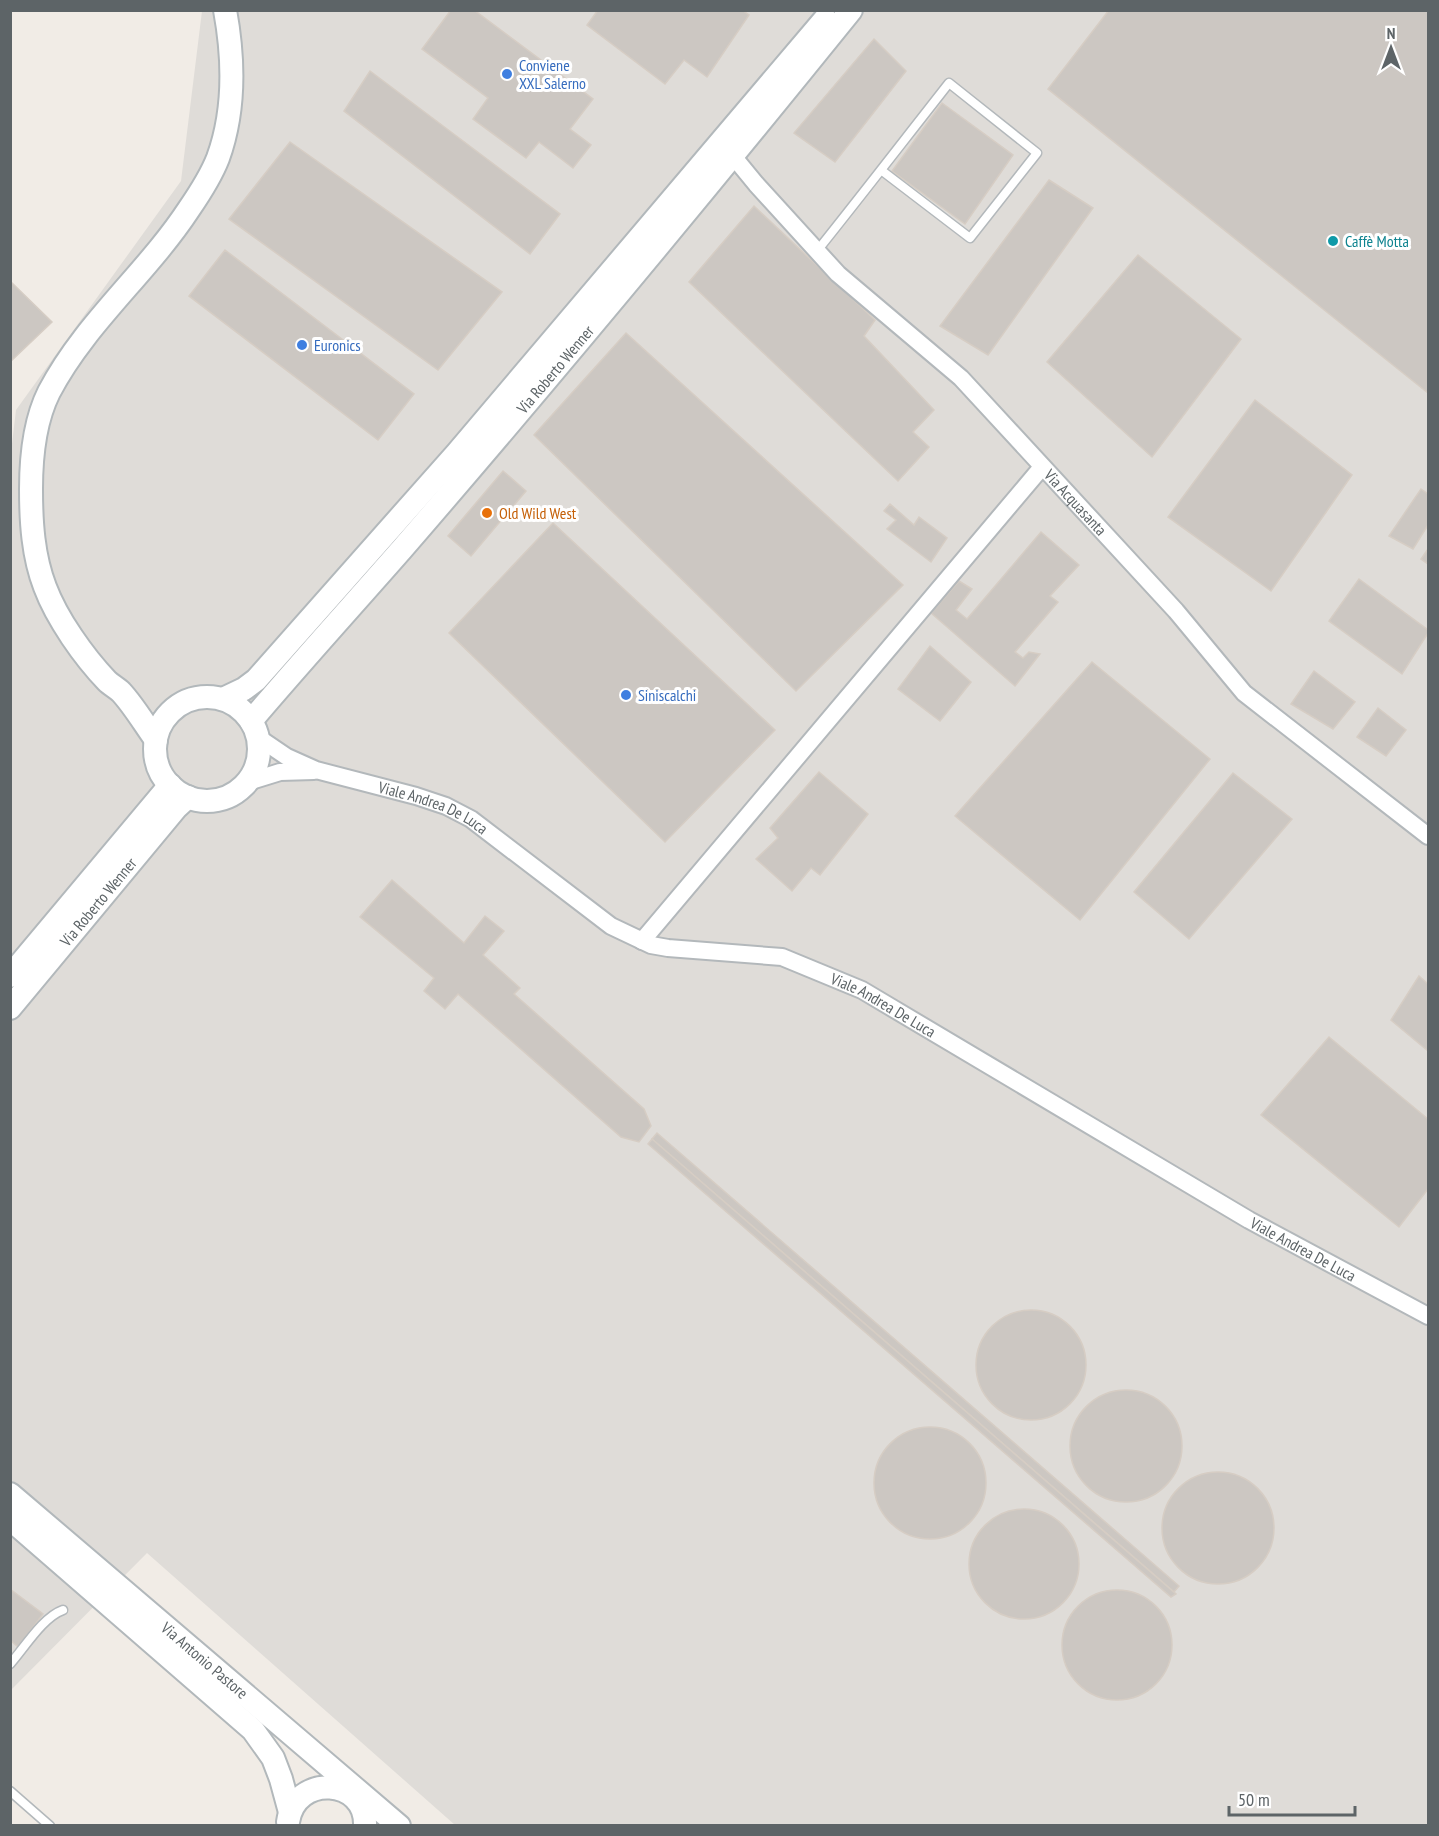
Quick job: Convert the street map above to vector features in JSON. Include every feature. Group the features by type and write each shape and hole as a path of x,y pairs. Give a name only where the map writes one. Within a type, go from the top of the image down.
{"main road":[{"path":"156,740 121,692 108,682 91,662 60,616 45,588 33,536 31,475 34,437 49,393 64,368 92,328 172,236 205,185 217,160 225,137 231,90 225,10"},
{"name":"Via Roberto Wenner","path":"223,699 244,690 256,680 457,453 831,10"},
{"name":"Via Roberto Wenner","path":"255,729 410,540 733,156 851,10"},
{"path":"121,692 161,707 174,709"},
{"path":"202,697 223,699 239,708 255,729 259,756 257,766 241,789 225,798 206,801 179,791 159,769 155,750 156,740 163,721 183,703 202,697"},
{"name":"Via Roberto Wenner","path":"10,976 179,791"},
{"name":"Via Roberto Wenner","path":"10,1008 176,807 179,791"},
{"name":"Via Antonio Pastore","path":"10,1494 347,1787 399,1826"},
{"name":"Via Antonio Pastore","path":"10,1519 254,1730 273,1758 281,1779 289,1819"},
{"path":"289,1819 297,1801 306,1792 319,1787 347,1787 362,1808 365,1826"}],"street":[{"name":"Via Acquasanta","path":"733,156 838,274 961,378 1176,610 1244,693 1428,836"},
{"path":"642,941 1042,466"},
{"path":"255,729 287,757 316,770"},
{"path":"248,782 280,772 316,770"},
{"name":"Viale Andrea De Luca","path":"316,770 447,806 471,819 611,926 651,945 782,957 862,990 1249,1220 1428,1316"}],"lane":[{"path":"817,251 881,170 949,84 1037,153 970,238 881,170"},
{"path":"10,1664 53,1613 63,1610"},
{"path":"10,1791 50,1826"}],"shaded area":[{"path":"202,11 1428,11 1428,1825 455,1825 147,1553 11,1690 11,452 16,410 181,181"}],"building":[{"name":"Conviene XXL Salerno","path":"451,10 474,10 593,99 570,129 591,145 573,168 539,142 526,158 473,119 488,98 422,49"},
{"path":"598,10 742,10 749,15 707,77 684,60 665,84 587,25"},
{"name":"Caffè Motta","path":"1109,10 1428,10 1428,393 1048,89"},
{"path":"874,39 906,71 835,162 794,133"},
{"path":"370,71 560,214 530,254 344,111"},
{"path":"942,103 1013,155 965,224 892,171"},
{"path":"290,142 502,292 438,370 229,219"},
{"path":"1049,180 1093,208 988,355 940,326"},
{"path":"754,206 875,320 864,336 934,410 913,432 929,447 898,481 689,282"},
{"name":"Euronics","path":"225,250 414,394 378,440 189,296"},
{"path":"1138,255 1241,339 1152,457 1047,362"},
{"path":"10,281 52,322 10,362"},
{"path":"626,333 903,585 796,691 534,435"},
{"path":"1255,400 1352,475 1271,591 1168,517"},
{"name":"Old Wild West","path":"503,471 526,491 471,556 448,536"},
{"path":"1421,489 1428,494 1428,525 1413,549 1389,536"},
{"path":"890,504 914,525 919,517 947,538 931,562 887,529 896,520 884,511"},
{"name":"Siniscalchi","path":"553,523 775,730 665,842 449,633"},
{"path":"1041,532 1079,565 1050,596 1058,602 1015,652 1023,658 1029,652 1040,654 1015,686 931,613 959,581 972,589 956,610 967,619"},
{"path":"1428,549 1428,564 1421,559"},
{"path":"1359,579 1428,630 1402,674 1329,621"},
{"path":"930,646 971,682 940,721 898,689"},
{"path":"1092,662 1210,759 1080,920 955,816"},
{"path":"1314,671 1355,702 1333,729 1291,704"},
{"path":"1378,708 1406,730 1386,756 1357,737"},
{"path":"819,772 868,814 820,875 811,868 792,891 756,859 778,838 770,828"},
{"path":"1233,773 1292,819 1189,939 1134,892"},
{"path":"392,880 464,943 485,916 504,931 483,955 520,988 514,994 644,1109 651,1126 639,1142 621,1137 458,994 445,1009 424,991 434,978 360,917"},
{"path":"1419,976 1428,984 1428,1051 1391,1020"},
{"path":"1329,1037 1428,1119 1428,1189 1399,1227 1261,1115"},
{"path":"657,1133 1179,1586 1174,1592 652,1139"},
{"path":"652,1139 1176,1594 1171,1597 648,1144"},
{"path":"1031,1310 1052,1314 1070,1326 1082,1344 1086,1365 1082,1386 1070,1404 1052,1416 1031,1420 1010,1416 992,1404 980,1386 976,1365 980,1344 992,1326 1010,1314"},
{"path":"1126,1390 1147,1395 1165,1407 1177,1425 1182,1446 1177,1467 1165,1485 1147,1497 1126,1502 1105,1497 1087,1485 1075,1467 1070,1446 1075,1425 1087,1407 1105,1395"},
{"path":"930,1427 951,1432 969,1444 981,1462 986,1483 981,1504 969,1522 951,1534 930,1539 909,1534 891,1522 879,1504 874,1483 879,1462 891,1444 909,1432"},
{"path":"1218,1472 1239,1477 1257,1489 1269,1507 1274,1528 1269,1549 1257,1567 1239,1579 1218,1584 1197,1579 1179,1567 1167,1549 1162,1528 1167,1507 1179,1489 1197,1477"},
{"path":"1024,1509 1045,1513 1063,1525 1075,1543 1079,1564 1075,1585 1063,1603 1045,1615 1024,1619 1003,1615 985,1603 973,1585 969,1564 973,1543 985,1525 1003,1513"},
{"path":"10,1589 43,1614 18,1647 10,1640"},
{"path":"1117,1590 1138,1594 1156,1606 1168,1624 1172,1645 1168,1666 1156,1684 1138,1696 1117,1700 1096,1696 1078,1684 1066,1666 1062,1645 1066,1624 1078,1606 1096,1594"}],"place":[{"name":"Conviene XXL Salerno","path":"507,74"},
{"name":"Caffè Motta","path":"1333,241"},
{"name":"Euronics","path":"302,345"},
{"name":"Old Wild West","path":"487,513"},
{"name":"Siniscalchi","path":"626,695"}]}
